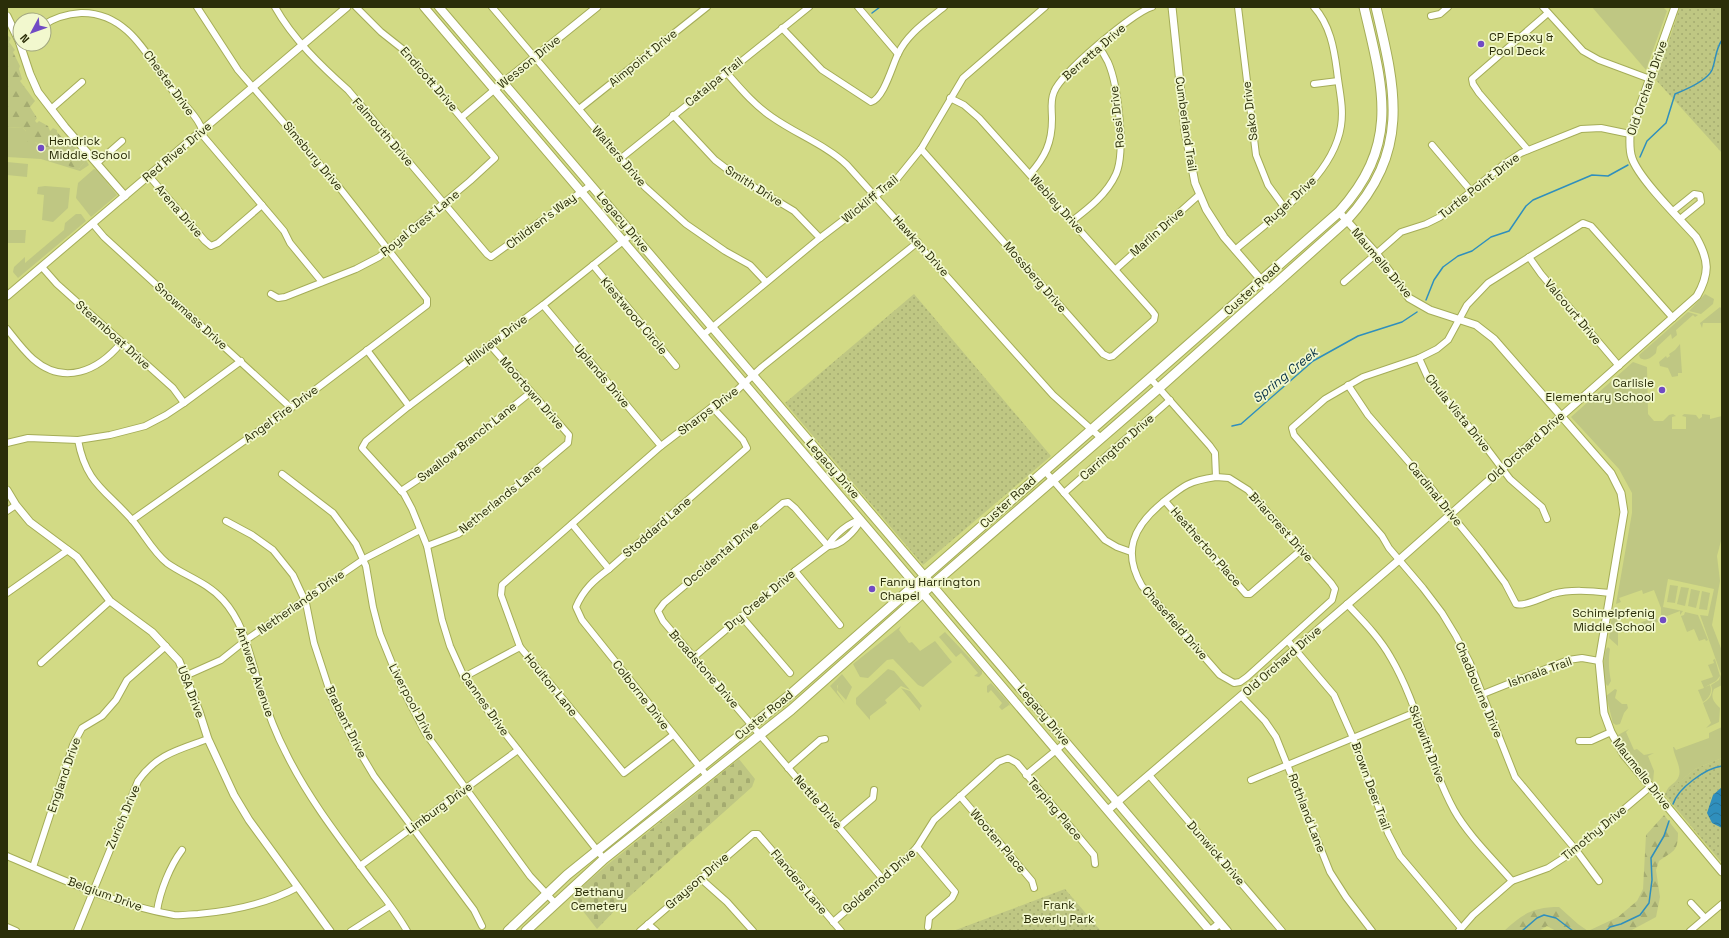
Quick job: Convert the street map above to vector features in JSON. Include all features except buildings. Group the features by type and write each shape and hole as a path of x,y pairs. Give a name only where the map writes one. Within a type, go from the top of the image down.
{"main road":[{"name":"Legacy Drive","path":"424,7 1210,931"},
{"name":"Legacy Drive","path":"439,7 925,577 1001,664 1227,931"},
{"name":"Custer Road","path":"508,931 545,894 699,766 753,726 834,656 1339,212 1355,193 1368,171 1381,129 1383,105 1380,76 1364,7"},
{"name":"Custer Road","path":"526,931 604,859 759,734 792,710 932,585 1159,388 1346,221 1363,202 1376,181 1392,132 1394,90 1376,7"},
{"path":"1381,129 1392,132"},
{"path":"1194,341 1201,349"},
{"path":"861,520 871,513"},
{"path":"988,520 996,529"},
{"path":"834,656 842,665"},
{"path":"991,673 1001,664"}],"street":[{"name":"Simsbury Drive","path":"197,7 226,53 335,182 427,299 427,306"},
{"name":"Falmouth Drive","path":"275,7 287,26 303,45 324,69 360,104 491,257"},
{"name":"Red River Drive","path":"7,296 347,7"},
{"name":"Endicott Drive","path":"356,7 380,32 406,51 495,158"},
{"name":"Walters Drive","path":"492,7 620,159 673,214 704,238 750,265 766,282"},
{"name":"Wesson Drive","path":"462,117 503,82 597,7"},
{"name":"Aimpoint Drive","path":"579,109 707,7"},
{"name":"Catalpa Trail","path":"620,159 726,72 809,7"},
{"path":"858,7 898,54"},
{"path":"782,28 814,63 829,76 868,101 874,101 879,96 898,54 912,34 944,7"},
{"name":"Wickliff Trail","path":"703,335 820,238 896,180 922,149 950,98 969,72 1045,7"},
{"name":"Berretta Drive","path":"1030,174 1045,155 1050,144 1052,98 1057,86 1066,74 1098,46 1132,18 1152,7"},
{"name":"Cumberland Trail","path":"1172,7 1189,154 1200,195 1212,219 1235,250 1269,289"},
{"name":"Sako Drive","path":"1238,7 1256,155 1268,185 1284,207"},
{"name":"Ruger Drive","path":"1235,250 1314,180 1326,163 1335,146 1341,127 1342,114 1338,81 1330,34 1324,18 1314,7"},
{"path":"1431,16 1440,14 1448,7"},
{"path":"1543,7 1583,51 1599,60 1650,79"},
{"name":"Old Orchard Drive","path":"1108,810 1399,560 1697,296 1705,280 1707,268 1706,258 1702,248 1680,219 1636,168 1630,146 1630,134 1675,7"},
{"name":"Chester Drive","path":"52,22 71,14 86,13 99,15 119,24 131,32 150,55 174,92 200,125 204,137 262,205 322,282"},
{"path":"1528,150 1479,93 1473,84 1472,79 1548,13"},
{"path":"7,16 12,26"},
{"name":"Rossi Drive","path":"1072,221 1107,189 1116,173 1120,158 1118,106 1113,78 1108,62 1098,46"},
{"path":"23,52 30,74 38,92 125,196"},
{"name":"Hawken Drive","path":"726,72 770,116 842,160 918,242 1053,395 1101,438"},
{"path":"1314,84 1338,81"},
{"path":"51,109 82,82"},
{"name":"Webley Drive","path":"950,98 964,105 979,118 1116,269 1152,311 1155,318"},
{"name":"Smith Drive","path":"673,115 701,146 730,172 794,211 820,238"},
{"name":"Turtle Point Drive","path":"1344,282 1376,253 1406,230 1426,224 1440,217 1511,158 1581,129 1600,128 1630,134"},
{"path":"97,163 122,141"},
{"path":"1432,145 1472,191"},
{"name":"Mossberg Drive","path":"922,149 1103,354 1108,357 1113,356 1155,318"},
{"name":"Royal Crest Lane","path":"271,294 278,298 285,297 356,269 388,251 495,158"},
{"name":"Arena Drive","path":"149,176 211,246 218,243 262,205"},
{"name":"Children's Way","path":"491,257 591,185"},
{"path":"1673,211 1694,194 1700,195 1701,202 1680,219"},
{"name":"Marlin Drive","path":"1116,269 1200,195"},
{"name":"Maumelle Drive","path":"1339,212 1376,253 1409,298 1430,310 1476,325 1494,339 1611,473 1621,493 1624,512 1599,661 1602,704 1611,732 1624,755 1722,872"},
{"path":"1348,385 1372,372 1419,358 1443,344 1451,334 1458,319 1471,300 1488,283 1566,232 1583,223 1586,223 1673,318"},
{"name":"Snowmass Drive","path":"93,224 104,237 291,408"},
{"name":"Hillview Drive","path":"362,448 366,441 409,406 543,305 632,234"},
{"name":"Sharps Drive","path":"502,585 661,446 712,407 735,392 753,375 918,242"},
{"name":"Valcourt Drive","path":"1529,257 1541,274 1619,366"},
{"name":"Kiestwood Circle","path":"593,266 676,366"},
{"name":"Steamboat Drive","path":"42,267 57,284 172,388 184,403"},
{"name":"Uplands Drive","path":"543,305 661,446"},
{"name":"Angel Fire Drive","path":"132,520 291,408 427,306"},
{"path":"7,329 34,360 54,371 74,372 88,370 110,357 121,343"},
{"name":"Moortown Drive","path":"490,344 569,435 568,443"},
{"path":"367,350 409,406"},
{"name":"Chula Vista Drive","path":"1419,358 1428,378 1515,484 1539,504 1547,519"},
{"path":"7,443 28,438 78,440 110,435 145,426 184,403 241,361"},
{"path":"1044,470 1105,540 1117,548 1131,552 1135,535 1144,520 1165,501 1191,482 1216,477 1215,453 1150,378"},
{"name":"Chadbourne Drive","path":"1348,385 1316,406 1292,428 1294,435 1382,536 1389,548 1442,613 1470,663 1515,777 1576,850 1599,881"},
{"name":"Cardinal Drive","path":"1348,385 1368,414 1433,490 1494,567 1518,605 1554,594 1570,591 1610,593"},
{"name":"Swallow Branch Lane","path":"401,491 443,463 531,392"},
{"name":"Carrington Drive","path":"1064,493 1170,400"},
{"name":"Stoddard Lane","path":"578,611 576,607 581,596 594,580 609,569 747,448 743,440 712,407"},
{"name":"Antwerp Avenue","path":"78,440 80,453 93,481 132,520 157,554 165,561 200,581 222,599 232,612 246,640 271,720 286,754 311,797 407,931"},
{"name":"Netherlands Lane","path":"427,546 458,534 568,443"},
{"name":"Cannes Drive","path":"362,448 401,491 412,509 427,546 442,620 450,646 464,676 493,718 596,851 604,859"},
{"name":"Liverpool Drive","path":"282,474 334,513 349,533 364,559 380,634 402,688 426,734 545,894 555,904"},
{"name":"Briarcrest Drive","path":"1216,477 1228,478 1248,490 1331,583 1335,592 1332,600 1288,640"},
{"name":"USA Drive","path":"7,490 16,505 42,532 68,550 90,572 100,589 110,601 152,632 179,661 208,739 234,795 249,820 330,931"},
{"name":"Heatherton Place","path":"1165,501 1246,594 1250,594 1301,550"},
{"name":"Occidental Drive","path":"658,611 664,603 779,506 788,502 828,546"},
{"path":"7,511 16,505"},
{"name":"Dry Creek Drive","path":"694,657 795,571 828,546 831,541 853,522 861,520"},
{"name":"Brabant Drive","path":"226,521 252,535 273,550 293,575 304,602 306,603 322,671 332,698 352,739 374,776 474,910 482,926"},
{"path":"572,524 609,569"},
{"name":"Netherlands Drive","path":"185,676 220,660 246,640 304,602 364,559 420,530"},
{"path":"7,593 68,550"},
{"name":"Chasefield Drive","path":"1131,552 1134,570 1142,586 1220,675 1234,683 1247,677 1288,640"},
{"path":"795,571 840,625"},
{"name":"Houlton Lane","path":"502,585 501,595 520,647 624,773 673,735"},
{"path":"41,663 110,601"},
{"name":"Skipwith Drive","path":"1347,604 1385,647 1416,712 1444,790 1455,811 1512,881"},
{"name":"Colborne Drive","path":"578,611 582,620 707,776"},
{"name":"Broadstone Drive","path":"658,611 663,621 753,726"},
{"path":"741,616 790,673"},
{"name":"Brown Deer Trail","path":"1288,640 1334,695 1353,738 1388,833 1400,856 1460,930"},
{"name":"England Drive","path":"33,867 73,746 82,728 110,709 127,680 166,646"},
{"path":"464,676 520,647"},
{"name":"Ishnala Trail","path":"1483,694 1568,660 1582,658 1599,661"},
{"name":"Rothland Lane","path":"1241,696 1270,728 1276,737 1330,872 1346,897 1372,931"},
{"path":"1251,780 1416,712"},
{"name":"Nettle Drive","path":"753,726 882,878"},
{"path":"1578,742 1591,741 1611,732"},
{"name":"Zurich Drive","path":"77,931 138,781 145,771 160,758 208,739"},
{"path":"788,768 820,740 825,739"},
{"path":"1026,775 1066,742"},
{"name":"Limburg Drive","path":"360,866 518,750"},
{"name":"Terping Place","path":"1008,758 1016,763 1094,855 1095,864"},
{"name":"Goldenrod Drive","path":"833,922 917,847 934,820 998,762 1008,758"},
{"name":"Dunwick Drive","path":"1149,775 1282,931"},
{"name":"Timothy Drive","path":"1460,930 1512,881 1549,867 1576,850 1650,787"},
{"path":"839,827 873,798 874,790"},
{"name":"Wooten Place","path":"960,796 1032,881 1034,888"},
{"name":"Grayson Drive","path":"640,931 750,835 756,834"},
{"name":"Flanders Lane","path":"756,834 758,834 841,931"},
{"path":"917,847 955,892 952,898 929,918 928,927"},
{"path":"157,911 159,899 176,858 182,850"},
{"name":"Belgium Drive","path":"7,856 92,891 137,907 176,915 223,912 269,900 298,887"},
{"path":"700,878 727,902 753,931"},
{"path":"1692,903 1705,918"},
{"path":"1690,931 1722,904"},
{"path":"351,931 390,906"},
{"path":"1210,931 1220,923"},
{"path":"648,924 656,931"},
{"path":"7,927 16,931"}],"green space":[{"path":"1592,7 1663,7 1667,11 1646,70"},
{"path":"1680,7 1722,7 1722,153 1656,80"},
{"path":"7,35 11,38 9,42 12,46 12,52 20,66 19,69 22,79 20,81 35,101 30,107 37,118 35,121 37,123 39,121 48,126 50,131 53,128 57,130 65,141 68,139 86,160 79,169 69,166 64,157 48,158 44,150 46,146 43,143 37,144 36,142 28,142 23,138 26,131 23,128 7,127"},
{"path":"7,127 23,128 37,144 43,142 46,146 48,158 65,157 79,169 86,160 89,165 80,171 41,159 7,157"},
{"path":"7,162 28,164 27,177 7,175"},
{"path":"94,169 97,170 117,195 91,217 76,198 78,183"},
{"path":"45,186 70,188 68,208 53,222 42,220 44,195 37,194 38,187"},
{"path":"76,214 81,214 86,221 18,278 13,272 14,267 25,257 25,263 64,230 65,223"},
{"path":"7,230 26,230 25,243 7,243"},
{"path":"914,294 1051,456 923,565 785,403"},
{"path":"1705,294 1714,299 1713,304 1701,314 1689,311"},
{"path":"1720,307 1722,309 1722,323 1703,323 1702,328 1700,323"},
{"path":"1688,312 1698,315 1695,317 1693,315 1676,330 1677,335 1672,339 1671,334 1657,347 1656,353 1651,357 1647,359 1640,358 1639,355"},
{"path":"1680,344 1682,373 1678,373 1678,376 1672,377 1668,368 1660,366 1659,362 1666,356 1667,358 1670,356 1669,354"},
{"path":"1633,362 1647,367 1648,414 1654,421 1663,421 1669,415 1673,414 1676,416 1672,417 1672,429 1686,429 1686,417 1682,416 1684,414 1696,415 1699,419 1702,417 1702,414 1710,415 1710,419 1722,416 1722,537 1717,556 1720,581 1712,625 1722,651 1722,685 1714,689 1712,695 1714,702 1720,708 1719,722 1706,728 1711,723 1703,703 1711,696 1711,685 1719,680 1721,674 1700,615 1708,616 1714,589 1668,579 1663,607 1683,611 1680,615 1680,611 1667,616 1661,615 1661,608 1654,590 1643,594 1642,590 1619,598 1621,602 1616,604 1632,513 1632,493 1619,469 1571,417"},
{"path":"1670,585 1678,586 1675,603 1667,602"},
{"path":"1681,587 1689,588 1685,606 1677,604"},
{"path":"1691,589 1700,591 1696,608 1688,606"},
{"path":"1702,591 1710,593 1707,610 1699,609"},
{"path":"1614,609 1620,610 1622,613 1622,615 1618,615 1618,646 1609,638"},
{"path":"1653,612 1658,622 1642,628 1640,623 1654,617"},
{"path":"1685,612 1698,615 1708,640 1706,641 1705,639 1699,641 1694,629 1687,632 1681,616 1684,615"},
{"path":"901,626 899,630 909,643 912,642 920,651 935,641 952,662 923,687 918,685 893,659 887,660 868,678 860,677 853,664"},
{"path":"945,632 982,671 982,674 979,677 974,676 978,673 961,653 956,657 939,637"},
{"path":"1608,647 1610,649 1609,665 1611,681 1608,686 1604,679 1603,669 1606,649"},
{"path":"1715,659 1720,676 1716,681 1705,687 1710,685 1711,692 1709,697 1703,702 1698,690 1704,688 1701,681 1713,677 1708,665 1714,663 1713,660"},
{"path":"888,669 894,671 910,690 901,686 885,700 887,703 870,716 870,720 856,704 856,698"},
{"path":"842,674 852,687 846,700 837,690 845,704 830,686"},
{"path":"991,683 1010,706 1009,705 1002,710 999,707 1002,703 991,690 988,693 987,692 987,686"},
{"path":"901,688 910,691 922,706 920,711"},
{"path":"1615,689 1617,690 1615,698 1622,704 1627,704 1628,708 1624,713 1620,724 1616,725 1613,723 1606,696"},
{"path":"1722,727 1722,758 1695,769 1666,793 1676,781 1679,773 1673,747 1676,750 1709,738 1709,733"},
{"path":"1629,729 1626,732 1634,750 1637,749 1644,755 1654,753 1648,756 1654,771 1653,782 1626,749 1618,735"},
{"path":"1722,758 1722,863 1664,794 1695,769"},
{"name":"Bethany Cemetery","path":"739,759 755,779 752,787 621,904 597,929 572,897 575,893 607,865"},
{"path":"1664,815 1678,833 1678,839 1676,848 1659,861 1656,870 1660,897 1656,917 1630,931 1588,931 1618,917 1637,901 1643,889 1646,835"},
{"name":"Frank Beverly Park","path":"1065,889 1101,931 953,931"},
{"path":"1559,907 1588,931 1556,931 1547,926 1539,931 1504,931 1528,913 1542,908"}],"water":[{"path":"1722,787 1722,828 1712,823 1707,813 1713,795"}],"waterway":[{"name":"Spring Creek","path":"872,13 880,7"},
{"name":"Spring Creek","path":"1640,157 1647,141 1666,123 1675,94 1706,78 1712,70 1718,48 1722,40"},
{"name":"Spring Creek","path":"1426,300 1434,280 1443,267 1458,256 1472,251 1491,237 1509,231 1526,206 1533,200 1592,175 1608,176 1628,165"},
{"name":"Spring Creek","path":"1232,426 1241,424 1313,361 1358,336 1402,322 1417,312"},
{"path":"1673,804 1686,785 1708,771 1722,766"},
{"path":"1606,931 1610,927 1621,924 1640,915 1649,903 1652,880 1651,858 1664,836 1669,821"},
{"path":"1522,931 1537,918 1544,915 1556,918 1573,931"}],"place":[{"name":"CP Epoxy & Pool Deck","path":"1481,44"},
{"name":"Hendrick Middle School","path":"41,148"},
{"name":"Carlisle Elementary School","path":"1662,390"},
{"name":"Fanny Harrington Chapel","path":"872,589"},
{"name":"Schimelpfenig Middle School","path":"1663,620"}]}
